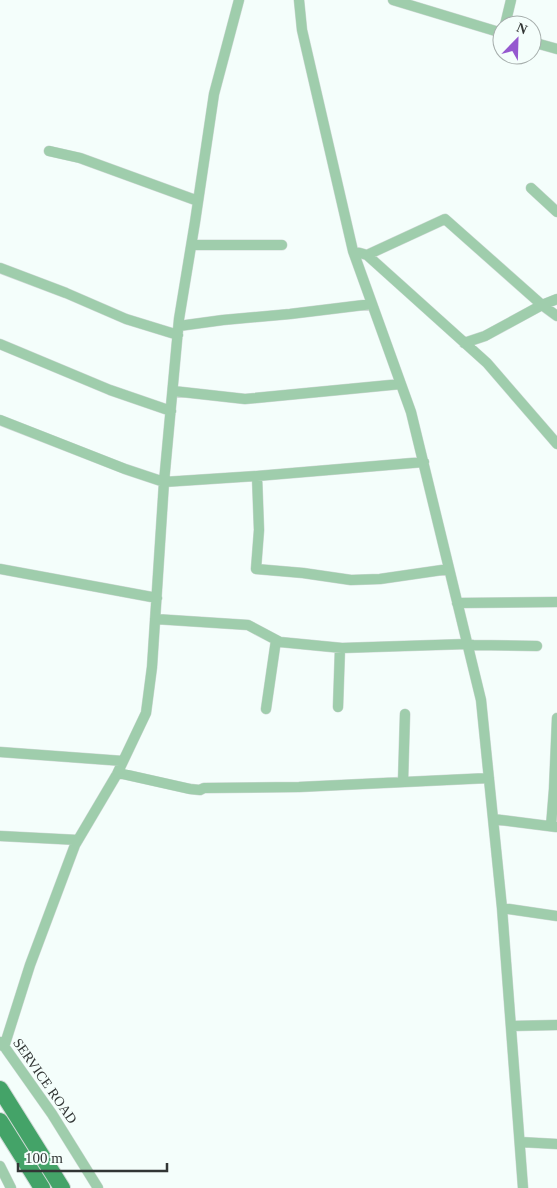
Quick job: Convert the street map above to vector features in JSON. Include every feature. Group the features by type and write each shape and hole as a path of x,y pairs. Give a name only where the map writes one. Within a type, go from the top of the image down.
{"main road":[{"path":"0,1089 62,1188"},
{"path":"0,1121 42,1188"}],"street":[{"path":"2,1044 71,854 117,774 146,713 152,667 164,482 179,319 214,94 239,0"},
{"path":"299,0 302,30 353,251 411,412 481,700 502,908 523,1188"},
{"path":"393,0 424,5 492,29"},
{"path":"508,15 512,0"},
{"path":"542,45 557,49"},
{"path":"49,151 80,158 198,202"},
{"path":"531,188 557,212"},
{"path":"367,255 445,219 542,305 557,316"},
{"path":"192,245 282,246"},
{"path":"353,251 367,255 487,364 557,444"},
{"path":"1,272 66,293 126,319 178,331 223,320 372,304"},
{"path":"464,343 485,336 542,305 557,299"},
{"path":"0,344 110,390 171,411"},
{"path":"173,391 245,398 401,384"},
{"path":"0,420 125,469 164,482 424,462"},
{"path":"257,476 259,530 256,569 351,580 380,580 450,569"},
{"path":"0,569 157,598"},
{"path":"457,603 557,602"},
{"path":"155,619 248,624 280,642 340,648 467,644 537,646"},
{"path":"266,709 276,640"},
{"path":"338,707 340,648"},
{"path":"403,782 405,714"},
{"path":"493,819 554,827 557,718"},
{"path":"0,752 123,761"},
{"path":"117,774 200,790 204,788 299,787 489,778"},
{"path":"0,836 78,840"},
{"path":"502,908 557,916"},
{"path":"511,1026 557,1026"},
{"name":"SERVICE ROAD","path":"2,1044 52,1114 98,1188"},
{"path":"520,1142 557,1144"},
{"path":"0,1166 11,1188"}]}
